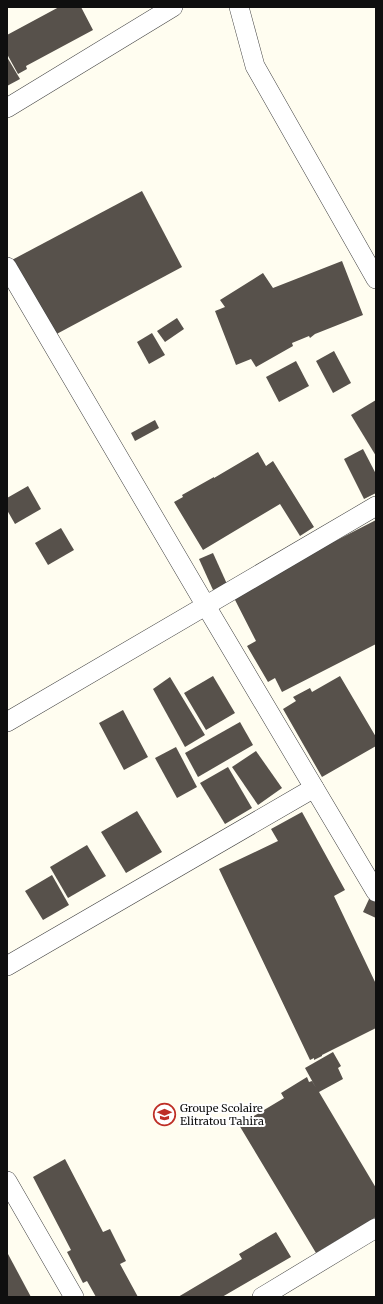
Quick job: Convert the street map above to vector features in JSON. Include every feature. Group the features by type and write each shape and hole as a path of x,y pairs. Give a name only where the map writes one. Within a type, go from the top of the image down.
{"street":[{"path":"7,108 173,7"},
{"path":"239,7 255,66 376,279"},
{"path":"7,267 376,892"},
{"path":"8,719 206,606 376,506"},
{"path":"7,966 314,788"},
{"path":"7,1181 74,1297"},
{"path":"262,1297 376,1228"}],"building":[{"path":"59,7 81,7 93,30 26,66 27,69 18,74 7,54 7,35"},
{"path":"7,57 20,79 7,86"},
{"path":"142,191 182,267 51,337 10,261"},
{"path":"342,261 363,315 315,334 310,338 309,336 292,343 293,346 256,367 251,359 236,365 215,311 225,307 220,300 263,273 273,288"},
{"path":"177,318 184,329 165,342 157,331"},
{"path":"152,333 165,355 149,364 137,342"},
{"path":"334,351 351,383 333,393 316,361"},
{"path":"296,361 309,386 279,402 266,377"},
{"path":"376,400 376,456 351,415"},
{"path":"155,420 159,428 135,441 131,433"},
{"path":"363,449 376,474 376,493 364,499 344,459"},
{"path":"258,452 266,466 273,461 314,527 300,536 280,504 203,550 174,502 183,497 182,495"},
{"path":"28,486 41,509 15,524 7,510 7,498"},
{"path":"376,520 376,644 282,692 275,678 268,682 247,646 256,641 232,594"},
{"path":"61,528 74,550 48,565 35,543"},
{"path":"213,553 227,584 213,590 199,559"},
{"path":"213,676 235,713 206,730 184,693"},
{"path":"340,676 376,737 376,746 322,777 283,709 296,701 293,697 310,688 312,692"},
{"path":"170,677 205,735 185,747 153,689"},
{"path":"123,710 148,757 124,770 99,723"},
{"path":"240,722 253,745 198,777 185,753"},
{"path":"176,747 197,787 177,798 155,758"},
{"path":"256,751 282,788 258,805 232,767"},
{"path":"228,767 252,808 225,824 200,783"},
{"path":"137,811 162,852 126,873 101,832"},
{"path":"302,812 345,890 334,896 376,984 376,1028 314,1060 314,1058 310,1060 219,869 278,841 271,829"},
{"path":"87,845 106,876 68,898 50,867"},
{"path":"52,875 69,905 43,920 25,891"},
{"path":"376,884 376,918 363,912"},
{"path":"333,1052 341,1066 338,1068 343,1079 319,1092 376,1188 376,1217 316,1253 239,1125 284,1098 281,1093 307,1077 309,1082 312,1081 316,1088 305,1068"},
{"path":"65,1159 103,1232 110,1229 126,1261 120,1264 138,1297 96,1297 87,1281 83,1283 67,1252 71,1250 33,1177"},
{"path":"276,1232 291,1257 222,1297 178,1297 242,1259 239,1254"},
{"path":"8,1254 31,1297 7,1297"}],"place":[{"name":"Groupe Scolaire Elitratou Tahira","path":"164,1114"}]}
